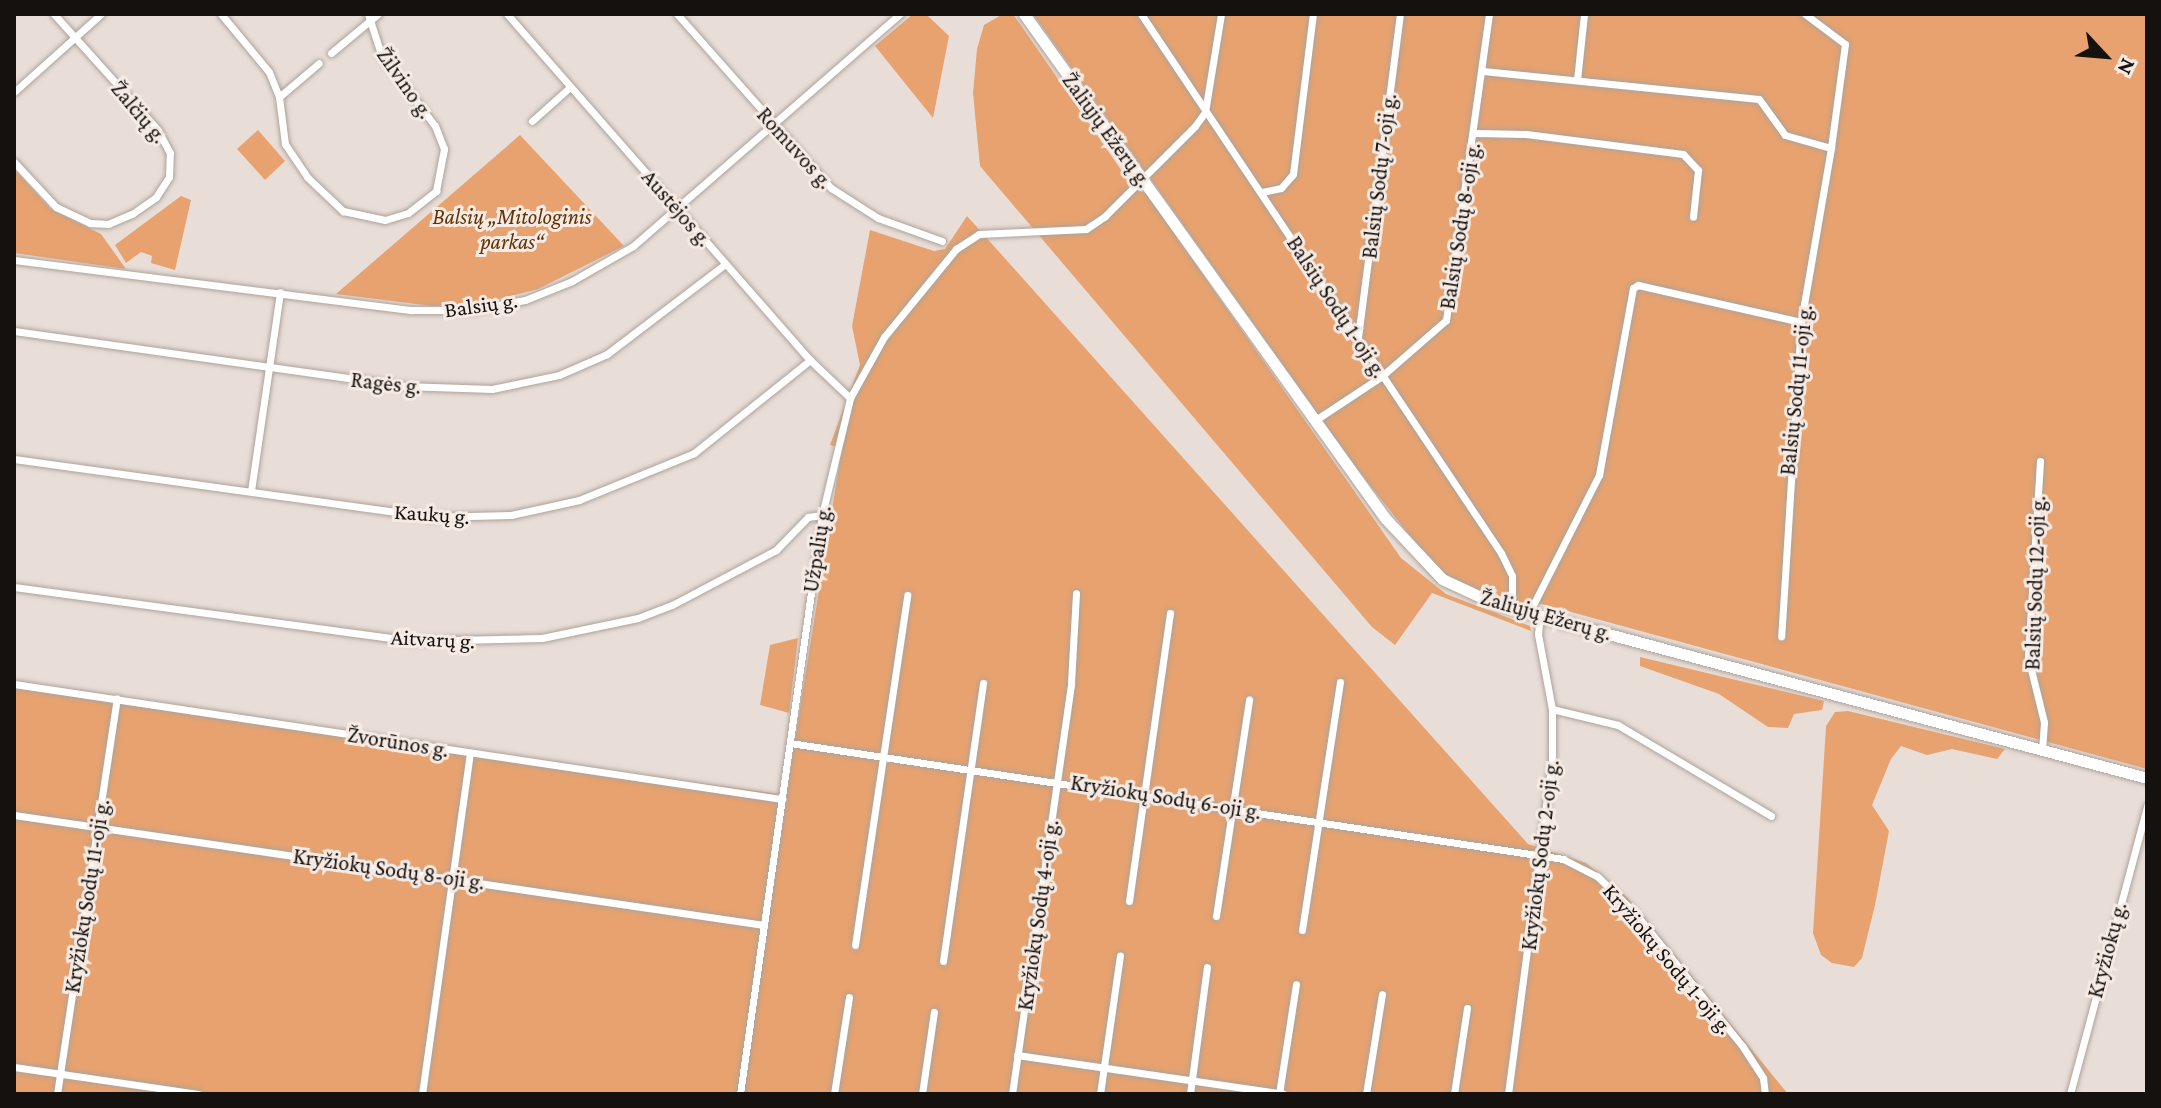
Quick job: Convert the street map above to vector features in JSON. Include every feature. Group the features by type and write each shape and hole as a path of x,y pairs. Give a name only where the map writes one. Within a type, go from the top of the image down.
{"main road":[{"name":"Žaliųjų Ežerų g.","path":"1024,14 1314,421 1426,566 1457,588 1512,608 2147,778"}],"street":[{"name":"Žalčių g.","path":"14,162 56,207 90,223 120,220 164,187 172,165 167,143 54,14"},
{"path":"14,92 101,14"},
{"name":"Žilvino g.","path":"221,14 261,59 279,97 285,144 307,177 343,211 385,220 422,204 441,177 441,137 387,66 369,17"},
{"path":"331,53 369,17 378,14"},
{"name":"Austėjos g.","path":"507,14 810,360 850,398"},
{"name":"Romuvos g.","path":"677,14 773,124 843,198 942,241"},
{"name":"Balsių g.","path":"14,260 412,310 499,307 595,269 677,208 900,14"},
{"name":"Balsių Sodų 1-oji g.","path":"1141,14 1501,553 1512,576 1512,608"},
{"path":"1205,112 1221,14"},
{"path":"1262,192 1285,186 1293,174 1313,14"},
{"name":"Balsių Sodų 7-oji g.","path":"1358,338 1400,14"},
{"name":"Balsių Sodų 8-oji g.","path":"1314,421 1382,376 1446,320 1475,133 1489,14"},
{"path":"1577,80 1584,14"},
{"name":"Balsių Sodų 11-oji g.","path":"1781,636 1801,322 1831,148 1845,44 1805,14"},
{"path":"279,97 319,63"},
{"path":"1483,71 1759,99 1785,135 1831,148"},
{"path":"532,121 570,87"},
{"name":"Užpalių g.","path":"740,1094 822,515 850,398 884,337 956,249 990,232 1086,229 1142,178 1205,112"},
{"path":"1475,133 1526,134 1683,154 1698,170 1693,217"},
{"name":"Ragės g.","path":"14,331 418,387 492,389 534,382 607,354 725,264"},
{"path":"1535,614 1599,475 1633,288 1638,285 1801,322"},
{"path":"251,491 280,292"},
{"name":"Kaukų g.","path":"14,459 430,517 481,517 542,509 639,479 694,453 810,360"},
{"name":"Balsių Sodų 12-oji g.","path":"2040,461 2028,657 2044,722 2042,749"},
{"name":"Aitvarų g.","path":"14,587 411,641 499,642 603,627 672,605 776,550 808,517 822,515"},
{"name":"Kryžiokų Sodų 4-oji g.","path":"1012,1094 1057,780 1076,593"},
{"path":"855,945 907,595"},
{"path":"1129,901 1170,613"},
{"name":"Kryžiokų Sodų 2-oji g.","path":"1508,1094 1543,853 1552,709 1535,614"},
{"path":"1302,930 1340,682"},
{"path":"943,961 983,683"},
{"name":"Žvorūnos g.","path":"14,684 782,799"},
{"name":"Kryžiokų Sodų 11-oji g.","path":"57,1094 117,699"},
{"path":"1216,916 1249,700"},
{"path":"1552,709 1575,710 1618,725 1771,816"},
{"name":"Kryžiokų Sodų 6-oji g.","path":"790,743 1543,853"},
{"path":"422,1094 470,753"},
{"name":"Kryžiokų g.","path":"2070,1094 2147,806"},
{"name":"Kryžiokų Sodų 8-oji g.","path":"14,815 764,925"},
{"name":"Kryžiokų Sodų 1-oji g.","path":"1543,853 1597,876 1635,913 1743,1047 1763,1078 1765,1094"},
{"path":"1100,1094 1120,955"},
{"path":"1190,1094 1207,967"},
{"path":"1017,1055 1280,1094 1296,984"},
{"path":"1366,1094 1382,994"},
{"path":"834,1094 849,997"},
{"path":"1454,1094 1467,1008"},
{"path":"922,1094 934,1012"},
{"path":"14,1067 198,1094"}],"green space":[{"path":"913,14 926,14 949,36 933,118 875,46"},
{"path":"1003,14 1013,14 1135,190 1146,193 1401,558 1446,594 1530,626 1531,631 1432,593 1395,645 1372,627 980,166 973,93 977,49 984,25"},
{"path":"1033,14 2147,14 2147,769 1538,603 1516,605 1483,595 1437,570 1354,465"},
{"path":"258,130 285,161 265,180 237,149"},
{"name":"Balsių „Mitologinis parkas“","path":"520,135 624,246 538,289 479,304 432,306 336,294"},
{"path":"14,169 51,209 101,234 126,269 14,253"},
{"path":"181,196 191,200 175,270 151,263 152,256 141,252 126,263 115,245"},
{"path":"967,216 1528,844 1586,863 1626,896 1788,1094 14,1094 14,688 786,795 842,448 830,445 860,365 852,326 870,230 934,251 945,249"},
{"path":"798,638 789,713 760,705 770,645"},
{"path":"1640,657 1824,701 1822,710 1794,714 1788,728 1768,727 1719,694 1640,666"},
{"path":"1848,711 2005,749 1997,759 1952,749 1927,755 1901,746 1891,759 1872,805 1889,831 1862,958 1854,967 1832,963 1821,955 1813,933 1826,726 1835,712"}]}
